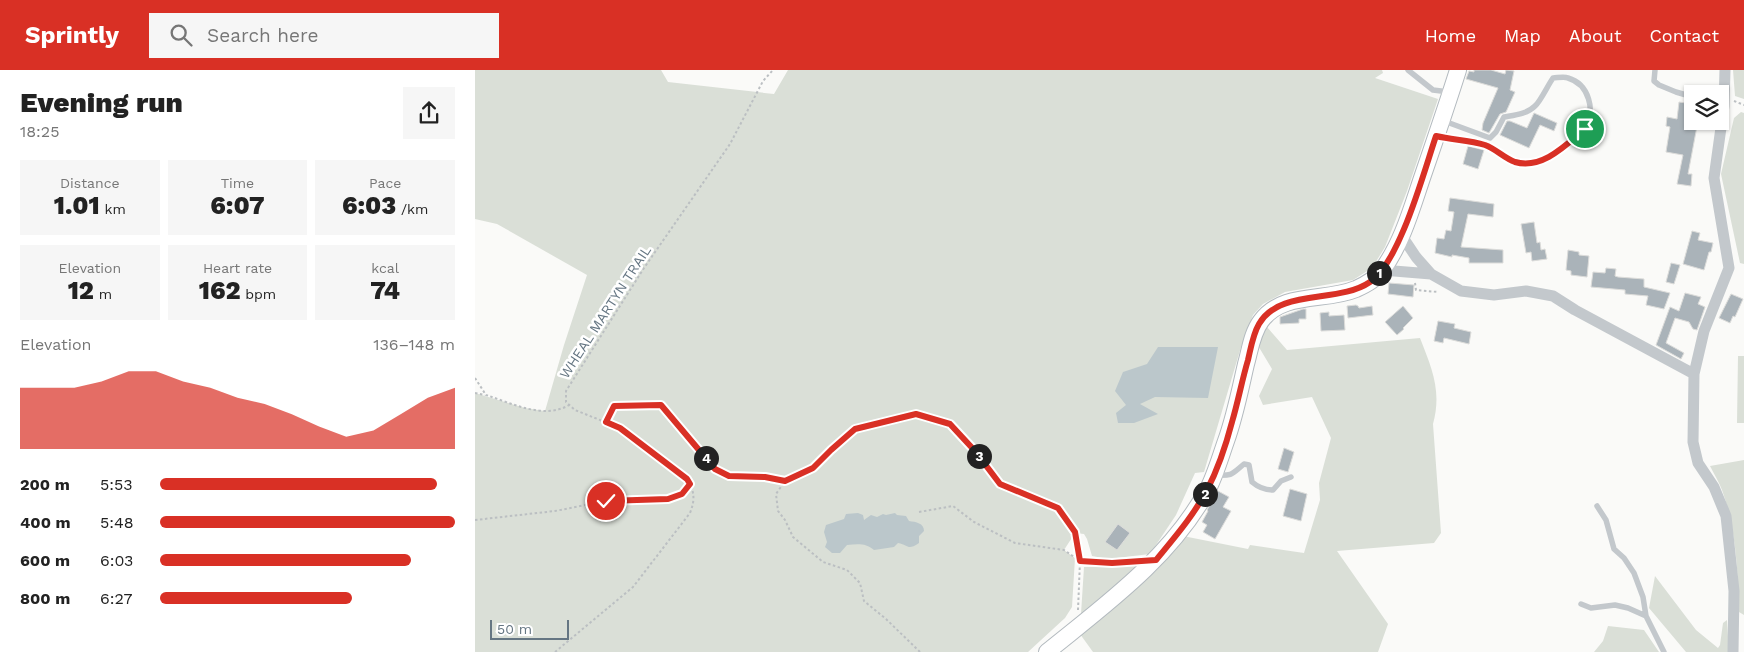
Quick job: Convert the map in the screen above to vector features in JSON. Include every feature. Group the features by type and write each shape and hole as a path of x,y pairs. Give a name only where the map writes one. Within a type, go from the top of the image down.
{"street":[{"path":"1047,652 1134,581 1156,560 1183,528 1207,491 1214,475 1232,423 1253,338 1259,323 1268,312 1287,303 1354,290 1370,282 1382,270 1401,236 1458,70"},
{"path":"1724,85 1725,70"},
{"path":"1720,130 1714,178 1729,268 1704,331 1694,374 1693,442 1698,463 1713,487 1726,516 1734,591 1733,652"},
{"path":"1401,236 1431,274 1461,291 1494,296 1526,291 1553,296 1575,310 1694,374"},
{"path":"1382,270 1431,274"}],"lane":[{"path":"1408,70 1433,90 1451,93"},
{"path":"1655,70 1654,81 1659,85 1684,94"},
{"path":"1436,136 1487,146 1515,162 1530,164 1550,156 1585,129 1590,117 1591,105 1579,84 1567,77 1553,78 1544,89 1537,105 1528,111 1504,117 1497,132 1490,138 1442,120"},
{"path":"1214,475 1227,476 1235,473 1244,464 1249,465 1252,482 1269,490 1273,490 1281,481 1291,477"},
{"path":"1597,506 1606,520 1614,549 1624,558 1634,573 1643,597 1646,616 1664,652"},
{"path":"1581,604 1591,608 1615,605 1628,608 1646,616"}],"path":[{"name":"WHEAL MARTYN TRAIL","path":"569,405 566,402 566,391 644,268 730,144 763,81 773,70"},
{"path":"1409,283 1416,283 1416,290 1450,293 1461,291"},
{"path":"475,378 486,395"},
{"path":"475,392 539,411 560,410 569,405 575,410 620,428 687,479 693,489 695,501 690,513 633,586 555,652"},
{"path":"606,422 614,406 661,405 715,469 729,476 765,477 785,481"},
{"path":"920,652 886,619 864,601 860,583 847,570 823,562 793,537 779,511 777,494 785,481 813,468 855,429 916,414 950,424 975,451 1000,484 1058,508 1075,532 1080,561 1077,628"},
{"path":"475,520 555,511 606,501 668,499 682,494 690,484"},
{"path":"919,512 953,506 974,522 1015,543 1064,550 1080,561 1112,563 1156,560"}],"shaded area":[{"path":"475,70 661,70 668,82 774,94 788,70 1382,70 1383,73 1375,78 1438,99 1407,191 1385,247 1372,268 1353,280 1285,292 1263,304 1253,315 1241,347 1204,472 1195,473 1176,515 1150,554 1108,559 1092,556 1084,534 1075,533 1064,550 1075,558 1072,607 1065,618 1028,652 475,652 475,393 525,408 545,411 587,275 497,224 475,219"},
{"path":"1733,70 1744,70 1744,99 1735,96"},
{"path":"1741,112 1744,113 1744,264 1740,263 1721,174 1734,118"},
{"path":"1267,327 1287,350 1420,338 1428,360 1436,390 1436,412 1433,424 1441,533 1434,543 1337,551 1388,624 1378,652 1093,652 1080,634 1183,536 1248,549 1250,545 1304,553 1320,500 1319,483 1331,438 1312,397 1263,405 1259,396 1272,369 1257,344"},
{"path":"1158,347 1218,347 1208,398 1155,397 1140,404 1158,414 1134,423 1118,423 1116,413 1126,405 1115,391 1123,372 1147,364"},
{"path":"1738,356 1744,356 1744,423 1737,423"},
{"path":"1744,460 1744,615 1739,612 1737,566 1727,505 1710,466"},
{"path":"858,513 863,515 864,520 871,515 877,517 883,514 895,513 906,516 909,521 917,522 921,525 924,531 919,536 919,543 912,547 898,543 894,547 874,550 865,545 858,544 847,545 840,553 832,553 825,547 827,542 824,532 826,525 844,519 846,514"},
{"path":"1141,565 1081,614 1084,567"},
{"path":"1655,576 1696,630 1718,648 1723,623 1727,620 1729,652 1686,652 1649,608"},
{"path":"1608,626 1644,630 1659,652 1594,652 1603,641"}],"building":[{"path":"1474,70 1491,70 1505,74 1506,70 1514,71 1510,90 1515,92 1506,112 1500,114 1489,133 1482,130 1483,123 1498,88 1466,79 1469,71 1474,72"},
{"path":"1679,102 1684,103 1684,130 1696,130 1688,174 1692,174 1691,186 1677,184 1683,155 1666,152 1670,127 1666,126 1667,117 1677,119"},
{"path":"1534,113 1557,123 1554,131 1540,125 1529,148 1500,135 1507,121 1527,128"},
{"path":"1468,146 1484,150 1478,169 1463,164"},
{"path":"1450,198 1494,204 1493,217 1468,214 1461,247 1503,250 1503,263 1469,263 1469,258 1435,253 1437,238 1444,239 1446,230 1451,231 1454,212 1448,211"},
{"path":"1534,222 1537,243 1540,242 1541,250 1545,249 1547,259 1532,261 1531,252 1526,253 1521,224"},
{"path":"1692,231 1700,233 1698,240 1713,243 1704,270 1683,264"},
{"path":"1568,250 1579,252 1579,255 1589,256 1587,277 1571,275 1571,271 1566,270"},
{"path":"1671,263 1680,265 1674,284 1666,282"},
{"path":"1606,268 1616,269 1615,276 1644,279 1644,287 1670,293 1664,309 1646,305 1648,296 1625,294 1625,290 1591,287 1593,272 1605,273"},
{"path":"1389,283 1414,285 1413,297 1388,294"},
{"path":"1685,293 1701,297 1698,304 1705,307 1697,330 1693,329 1689,322 1675,318 1666,343 1684,353 1681,359 1656,345 1670,307 1679,311"},
{"path":"1731,294 1743,299 1735,317 1733,316 1730,323 1719,318"},
{"path":"1356,305 1359,308 1372,306 1373,315 1348,318 1347,306"},
{"path":"1403,306 1413,318 1397,335 1385,322"},
{"path":"1306,309 1306,319 1299,319 1299,323 1280,324 1280,317"},
{"path":"1329,312 1329,316 1344,315 1345,330 1321,331 1320,313"},
{"path":"1438,321 1455,324 1454,328 1471,332 1469,344 1444,338 1443,343 1434,341"},
{"path":"1284,448 1294,452 1288,472 1278,469"},
{"path":"1290,489 1307,494 1301,521 1283,516"},
{"path":"1218,491 1229,497 1223,507 1231,511 1215,539 1203,532 1207,525 1202,522"},
{"path":"1118,524 1130,533 1117,550 1105,542"}],"route":[{"path":"606,501 668,499 682,494 690,484 687,479 620,428 606,422 614,406 624,404 661,405 715,469 729,476 765,477 785,481 813,468 855,429 916,414 950,424 975,451 1000,484 1058,508 1075,532 1080,561 1112,563 1156,560 1183,528 1207,491 1214,475 1232,423 1253,338 1259,323 1268,312 1276,307 1305,299 1354,290 1370,282 1382,270 1401,236 1436,136 1487,146 1515,162 1530,164 1550,156 1585,129"}]}
